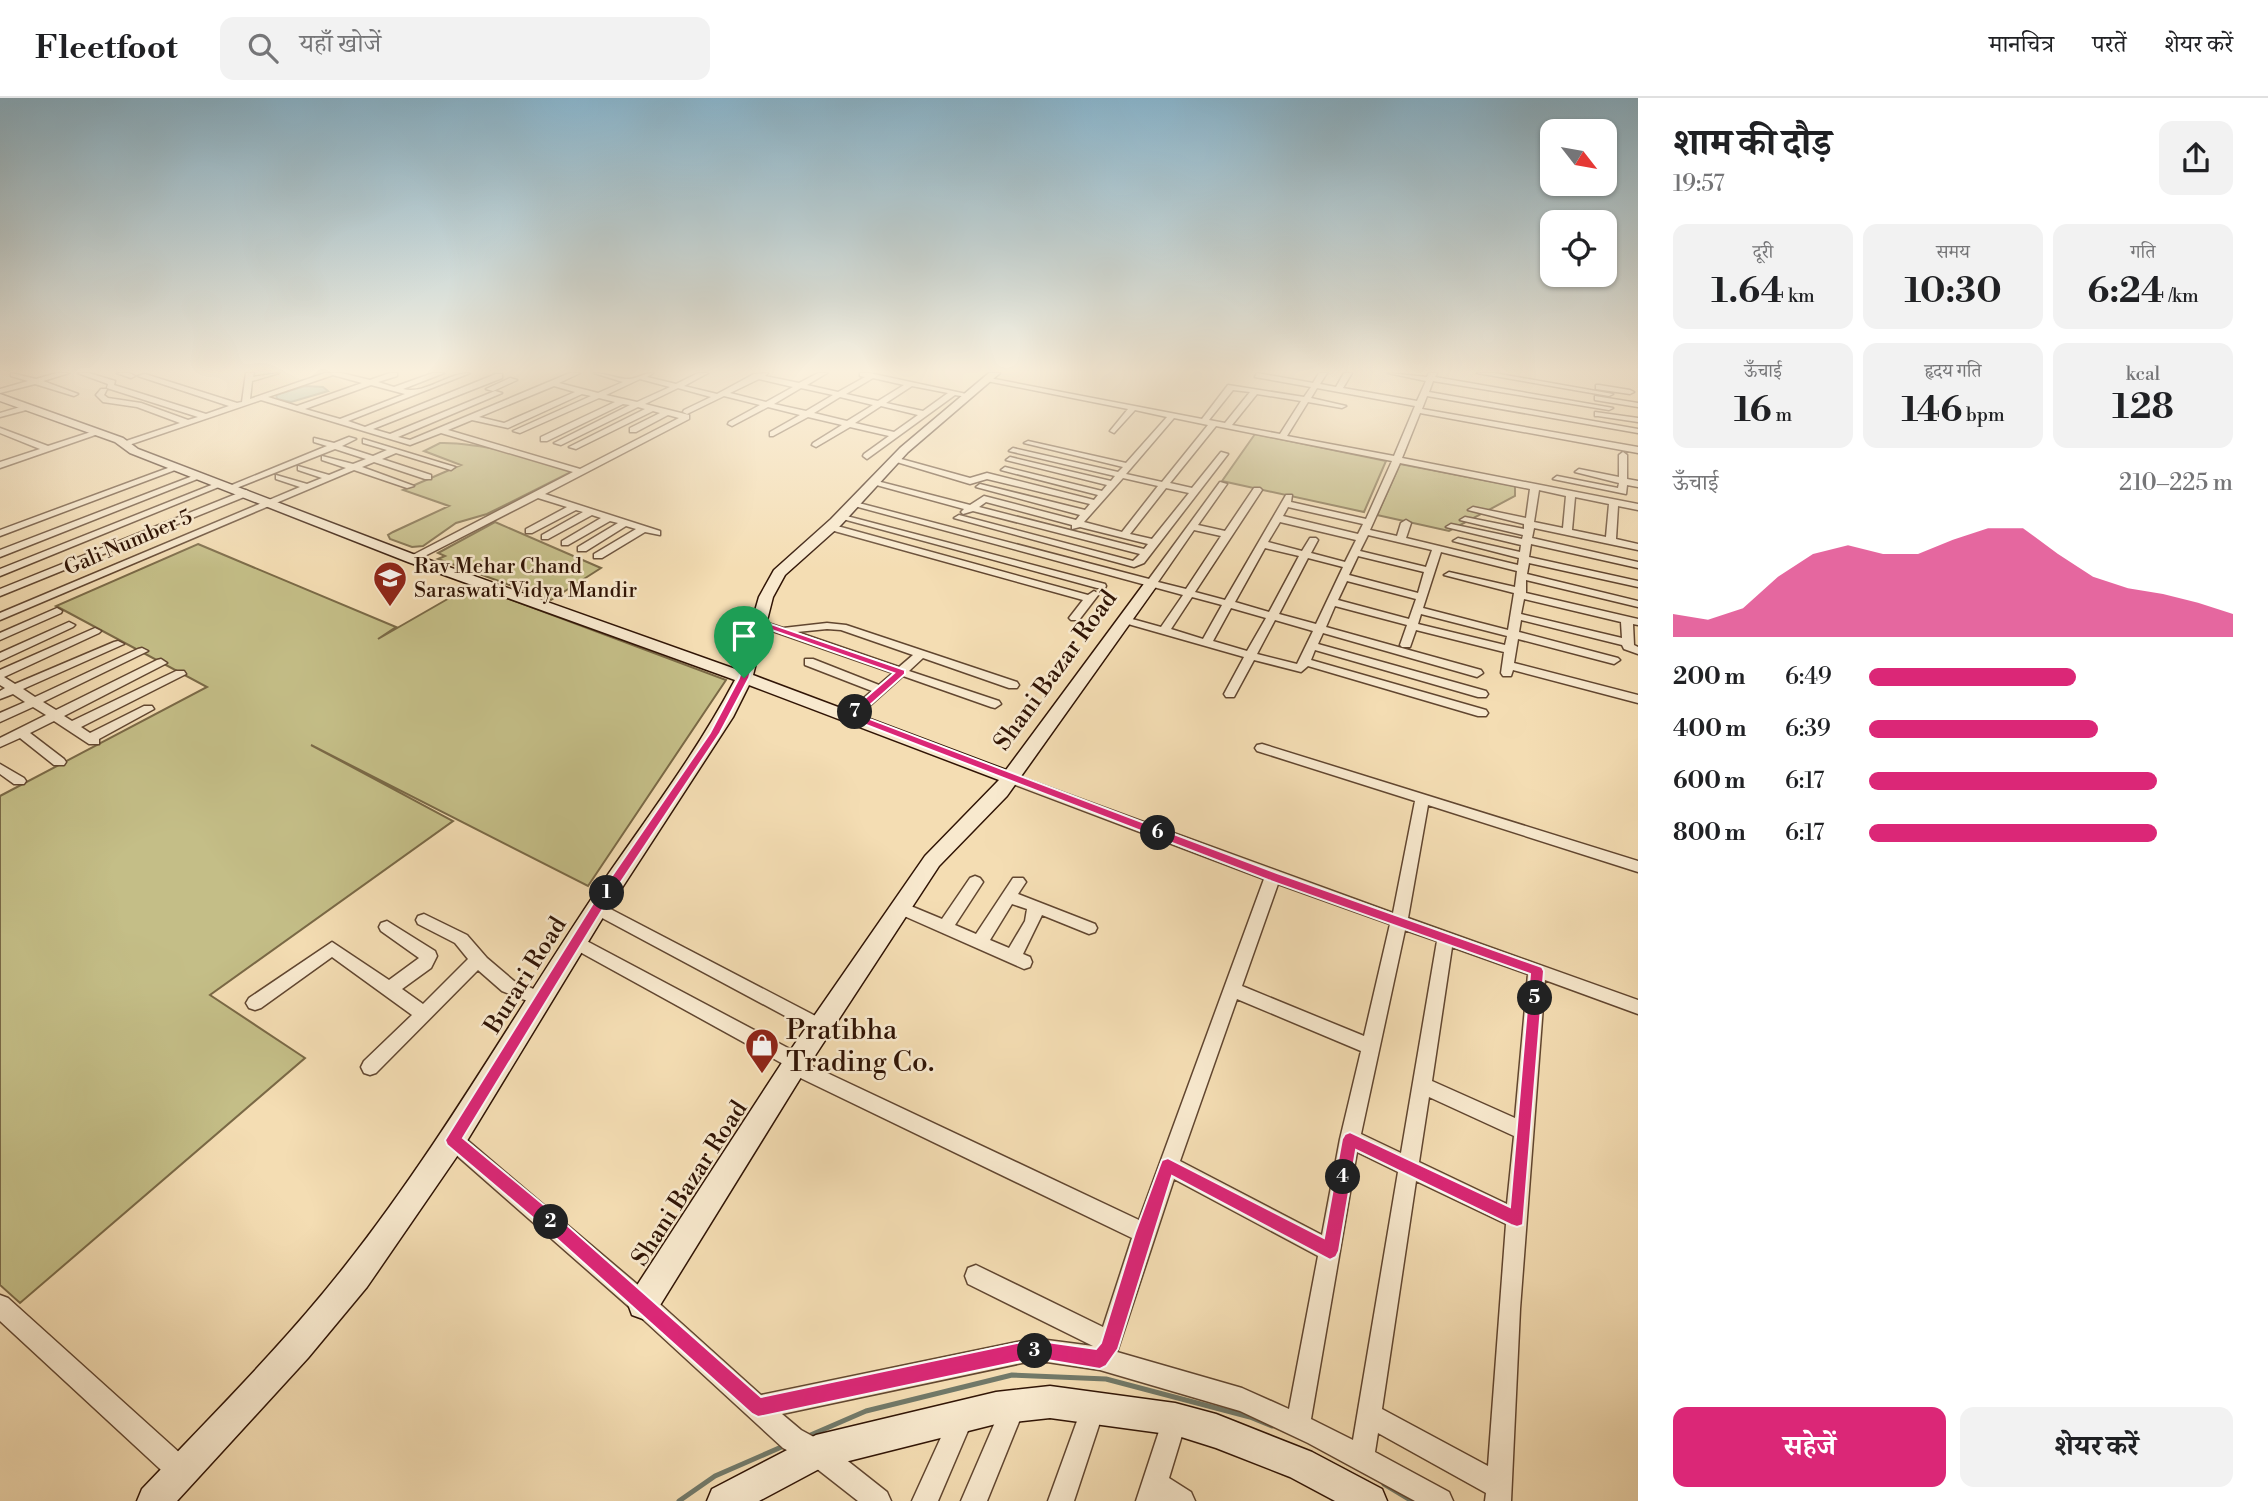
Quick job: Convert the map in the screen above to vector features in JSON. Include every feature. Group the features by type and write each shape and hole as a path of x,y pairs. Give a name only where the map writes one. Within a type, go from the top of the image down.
{"street":[{"path":"22,438 47,449"},
{"path":"0,465 80,438"},
{"path":"112,438 134,451 413,559 851,716 1273,876 1638,1007"},
{"path":"122,442 134,438"},
{"path":"0,573 227,485 270,472 286,462 315,454 351,438"},
{"path":"392,438 411,443 424,438"},
{"path":"464,438 581,472"},
{"path":"558,443 567,438"},
{"path":"573,447 590,438"},
{"path":"413,559 646,438"},
{"path":"816,445 826,438"},
{"path":"867,456 890,438"},
{"name":"Burari Road","path":"154,1501 297,1348 347,1287 453,1140 575,942 715,733 744,678 766,597 779,573 841,516 916,438"},
{"path":"1059,545 1153,438"},
{"path":"1124,535 1197,438"},
{"path":"1289,438 1638,507"},
{"path":"1125,620 1296,668 1305,662 1405,438"},
{"path":"1596,438 1638,450"},
{"path":"317,440 428,477"},
{"path":"366,441 451,467"},
{"path":"12,448 30,442"},
{"path":"1028,443 1129,466"},
{"path":"298,448 315,454"},
{"name":"Gali Number 5","path":"0,617 394,450"},
{"path":"1605,452 1638,458"},
{"path":"960,518 1135,564 1224,454"},
{"path":"1611,542 1623,492 1623,455"},
{"path":"1113,484 1012,456 1121,475 1192,491"},
{"path":"325,458 410,486"},
{"path":"894,460 970,481 987,476 1097,503"},
{"path":"0,533 178,467"},
{"path":"301,468 331,478"},
{"path":"1580,468 1623,476 1638,484"},
{"path":"1004,470 1105,494"},
{"path":"270,472 308,487"},
{"path":"0,554 201,476"},
{"path":"1557,479 1623,492"},
{"path":"873,482 1146,553"},
{"path":"1151,584 1223,484"},
{"path":"980,487 1088,514"},
{"path":"1535,487 1518,616 1508,669 1638,698"},
{"path":"1164,631 1257,490"},
{"path":"0,593 246,493"},
{"path":"536,494 657,533"},
{"path":"1567,533 1571,494"},
{"path":"921,552 984,499 1154,543"},
{"path":"1206,643 1287,500 1364,530 1401,540 1524,565 1638,584"},
{"path":"529,531 574,507"},
{"path":"1473,510 1527,532"},
{"path":"545,537 591,512"},
{"path":"841,516 948,528 1110,574 1273,614 1476,673"},
{"path":"841,516 1101,586"},
{"path":"841,516 921,552 1090,599"},
{"path":"565,543 608,518"},
{"path":"1277,518 1364,530"},
{"path":"36,520 132,560"},
{"path":"1465,520 1527,532 1638,565"},
{"path":"582,549 625,523"},
{"path":"1401,540 1406,523"},
{"path":"1192,527 1228,535"},
{"path":"1451,527 1567,533 1638,547"},
{"path":"598,556 643,529"},
{"path":"1230,694 1313,540"},
{"path":"1458,541 1638,604"},
{"path":"1263,544 1348,565"},
{"path":"1406,645 1437,548"},
{"path":"1353,552 1431,571"},
{"path":"1619,552 1638,557"},
{"path":"0,561 61,591"},
{"path":"1075,618 1110,574"},
{"path":"1449,575 1521,594 1632,630"},
{"path":"1343,577 1422,597"},
{"name":"Shani Bazar Road","path":"643,1304 796,1064 932,861 1010,778 1151,584"},
{"path":"1332,602 1511,650"},
{"path":"1417,610 1614,660"},
{"path":"0,637 57,611"},
{"path":"1518,616 1632,630"},
{"path":"759,623 995,704"},
{"path":"0,657 69,625"},
{"path":"782,631 842,627 1013,685"},
{"path":"1632,630 1629,648 1638,651"},
{"path":"95,631 0,678 92,740 148,709"},
{"path":"0,695 118,644"},
{"path":"1312,646 1482,694"},
{"path":"0,718 142,651"},
{"path":"851,716 921,654"},
{"path":"1305,662 1482,713"},
{"path":"0,743 161,663"},
{"path":"809,663 881,690"},
{"path":"73,726 180,674"},
{"path":"20,733 59,762"},
{"path":"1262,748 1638,867"},
{"path":"0,768 19,781"},
{"path":"1298,1426 1350,1139 1399,922 1422,799"},
{"path":"1105,1351 1168,1165 1273,876"},
{"path":"945,927 975,882"},
{"path":"901,908 979,943 1018,959 1036,906 1014,889 979,943"},
{"path":"597,908 821,1027"},
{"path":"1044,909 1089,928"},
{"path":"424,920 461,939 478,960 508,986 540,999"},
{"path":"387,927 429,956 425,963 390,989"},
{"path":"1362,1459 1445,939"},
{"path":"575,942 796,1064 1144,1233"},
{"path":"254,1003 332,947 424,1014"},
{"path":"370,1067 478,960"},
{"path":"1369,1415 1499,1494 1537,971"},
{"path":"1232,989 1371,1047"},
{"path":"1421,1085 1524,1131"},
{"path":"1350,1139 1517,1219"},
{"path":"453,1140 765,1413 877,1501"},
{"path":"1168,1165 1330,1251"},
{"path":"976,1276 1105,1351 1242,1400 1298,1426 1440,1501"},
{"path":"0,1306 182,1472"},
{"path":"765,1413 1022,1352 1105,1351"},
{"path":"729,1500 804,1446 1014,1406 1050,1402 1175,1419 1261,1447 1370,1501"},
{"path":"974,1501 1014,1406"},
{"path":"1061,1501 1093,1407"},
{"path":"925,1501 962,1416"},
{"path":"1175,1419 1152,1492 1182,1501"}],"shaded area":[{"path":"1252,438 1277,438 1386,461 1364,512 1222,481"},
{"path":"440,443 507,452 544,461 571,472 487,514 456,523 423,546 412,547 390,539 388,535 393,532 449,506 403,490 461,465 424,451"},
{"path":"1400,464 1515,486 1515,496 1449,531 1377,515"},
{"path":"495,522 601,568 551,600 438,559 445,556 438,553"},
{"path":"198,544 396,627 378,639 472,585 726,680 588,886 311,745 453,821 210,995 305,1058 20,1303 0,1285 0,796 207,687 56,606"}],"waterway":[{"path":"806,1437 866,1411 1012,1375 1106,1379 1250,1417 1272,1426"},
{"path":"679,1501 715,1476 786,1445"},
{"path":"1384,1484 1412,1501"}],"place":[{"name":"Rav Mehar Chand Saraswati Vidya Mandir","path":"390,608"},
{"name":"Pratibha Trading Co.","path":"762,1075"}],"route":[{"path":"759,623 901,672 851,716 1273,876 1537,971 1517,1219 1350,1139 1330,1251 1168,1165 1109,1349 1100,1359 1033,1350 1009,1353 758,1407 544,1216 453,1140 575,942 715,733 744,678 759,623"}]}
